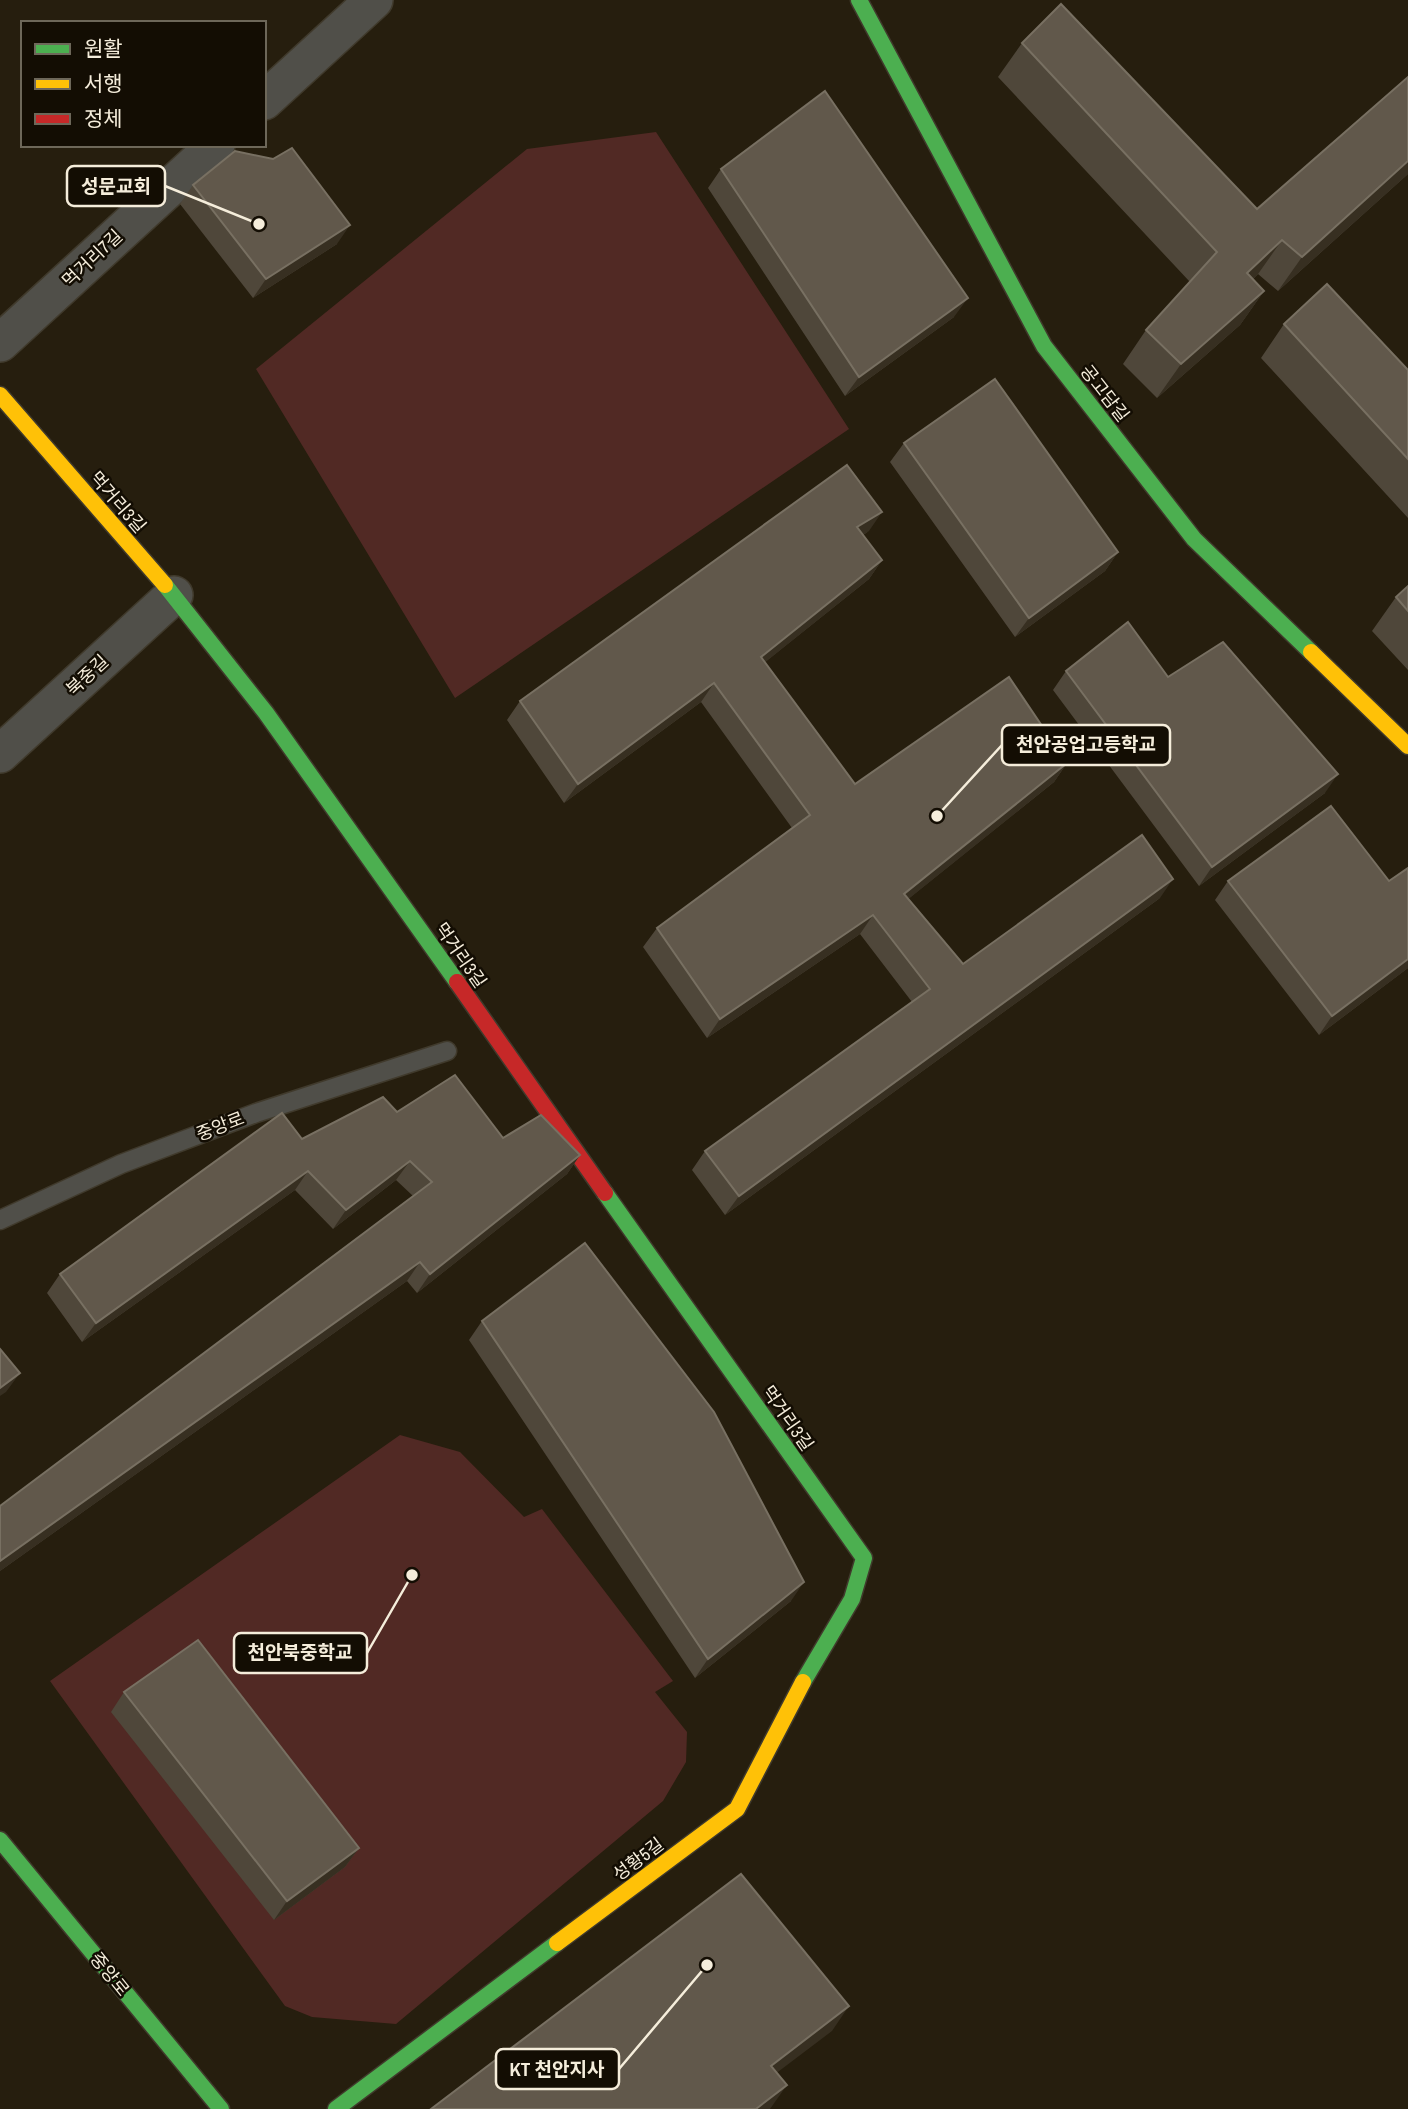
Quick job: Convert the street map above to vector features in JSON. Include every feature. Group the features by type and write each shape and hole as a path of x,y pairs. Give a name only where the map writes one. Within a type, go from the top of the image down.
{"street":[{"path":"266,99 374,0"},
{"name":"공고담길","path":"859,0 1044,346 1194,539 1408,746"},
{"name":"먹거리7길","path":"0,343 214,147"},
{"name":"먹거리3길","path":"0,395 174,595 266,713 864,1558"},
{"name":"북중길","path":"0,754 174,595"},
{"name":"성황5길","path":"336,2109 737,1809 808,1673 852,1599 864,1558"},
{"name":"중앙로","path":"3,1848 220,2109"}],"lane":[{"name":"중앙로","path":"0,1220 121,1164 232,1122 447,1051"}],"shaded area":[{"path":"656,132 849,429 455,698 256,369 527,149"},
{"path":"400,1435 460,1452 524,1517 542,1509 673,1681 655,1692 687,1732 686,1762 663,1801 396,2024 312,2017 285,2006 50,1681"}],"building":[{"path":"1061,4 1257,209 1408,77 1408,161 1302,257 1282,240 1247,273 1264,291 1181,364 1146,330 1217,252 1022,43"},
{"path":"825,91 968,298 859,377 721,169"},
{"path":"292,148 350,225 266,279 193,185 235,151 273,159"},
{"path":"1327,284 1408,370 1408,459 1284,324"},
{"path":"995,379 1118,552 1029,618 904,443"},
{"path":"847,465 882,512 857,527 882,560 761,657 855,784 1009,677 1067,763 904,894 963,964 1142,835 1173,879 739,1196 705,1151 930,989 873,915 720,1019 657,928 810,815 714,683 578,784 520,701"},
{"path":"1408,586 1408,611 1396,597"},
{"path":"1128,622 1168,677 1223,642 1338,774 1212,867 1066,671"},
{"path":"1331,806 1389,881 1408,868 1408,959 1332,1016 1228,881"},
{"path":"455,1075 503,1138 541,1115 580,1155 430,1274 420,1262 0,1561 0,1506 432,1182 410,1161 346,1210 308,1171 96,1323 60,1274 282,1113 302,1139 383,1097 397,1112"},
{"path":"585,1243 714,1412 804,1582 708,1659 482,1321"},
{"path":"0,1349 20,1373 0,1388"},
{"path":"198,1640 359,1848 287,1901 124,1692"},
{"path":"741,1874 849,2006 771,2066 787,2085 756,2109 431,2109"}],"traffic: fast":[{"path":"859,0 1044,346 1194,539 1311,652"},
{"path":"165,585 266,713 457,982"},
{"path":"605,1193 864,1558 852,1599 803,1682"},
{"path":"0,1840 221,2109"},
{"path":"336,2109 557,1943"}],"traffic: slow":[{"path":"0,395 165,585"},
{"path":"1311,652 1408,746"},
{"path":"557,1943 737,1809 803,1682"}],"traffic: jam":[{"path":"457,982 605,1193"}],"place":[{"name":"성문교회","path":"259,224"},
{"name":"천안공업고등학교","path":"937,816"},
{"name":"천안북중학교","path":"412,1575"},
{"name":"KT 천안지사","path":"707,1965"}]}
